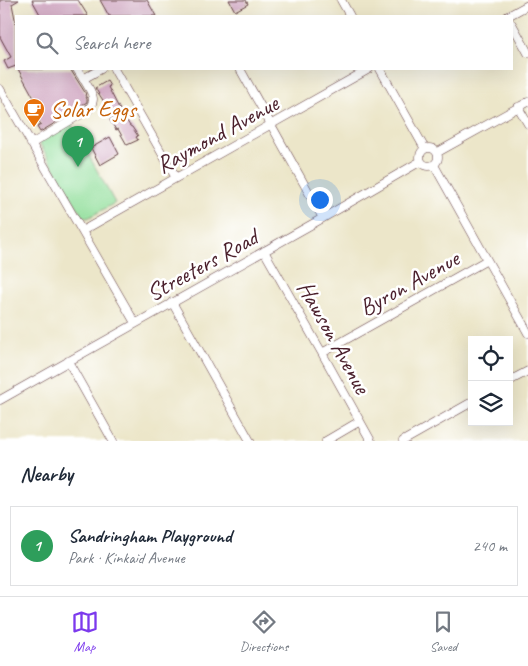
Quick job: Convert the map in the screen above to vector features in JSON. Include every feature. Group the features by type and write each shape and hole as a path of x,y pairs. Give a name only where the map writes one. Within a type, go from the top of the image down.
{"street":[{"path":"341,0 349,15"},
{"path":"510,15 528,5"},
{"path":"513,26 528,53"},
{"path":"31,144 90,108 93,97 78,70"},
{"path":"83,79 99,70"},
{"path":"115,70 176,178"},
{"path":"241,70 322,218"},
{"name":"Raymond Avenue","path":"82,231 367,70"},
{"path":"381,70 425,149"},
{"path":"0,89 135,323"},
{"path":"438,152 528,102"},
{"path":"518,107 528,124"},
{"path":"433,148 438,152 439,159 434,165 428,166 421,162 420,155 425,149 433,148"},
{"name":"Streeters Road","path":"0,400 421,162"},
{"path":"434,165 528,332"},
{"name":"Hawson Avenue","path":"264,251 371,441"},
{"name":"Byron Avenue","path":"322,353 487,260"},
{"path":"172,302 250,441"},
{"path":"68,361 113,441"},
{"path":"513,379 528,371"},
{"path":"403,441 468,404"},
{"path":"326,441 360,421"}],"green space":[{"path":"71,123 115,203 88,218 83,217 38,141"}],"building":[{"path":"0,0 19,0 12,4 15,19 15,66 8,69 4,61 11,57 0,37"},
{"path":"32,0 78,0 87,15 40,15"},
{"path":"100,0 147,0 155,15 108,15"},
{"path":"229,0 246,0 248,4 235,11"},
{"path":"19,70 71,70 86,94 87,102 40,132 37,127 41,125 33,111 39,107"},
{"path":"107,81 110,86 108,87 120,110 138,136 136,137 138,140 127,145 118,129 116,130 110,120 114,117 95,88"},
{"path":"110,137 119,154 100,165 91,148"}],"place":[{"name":"Solar Eggs","path":"34,128"},
{"name":"Sandringham Playground","path":"78,167"}]}
